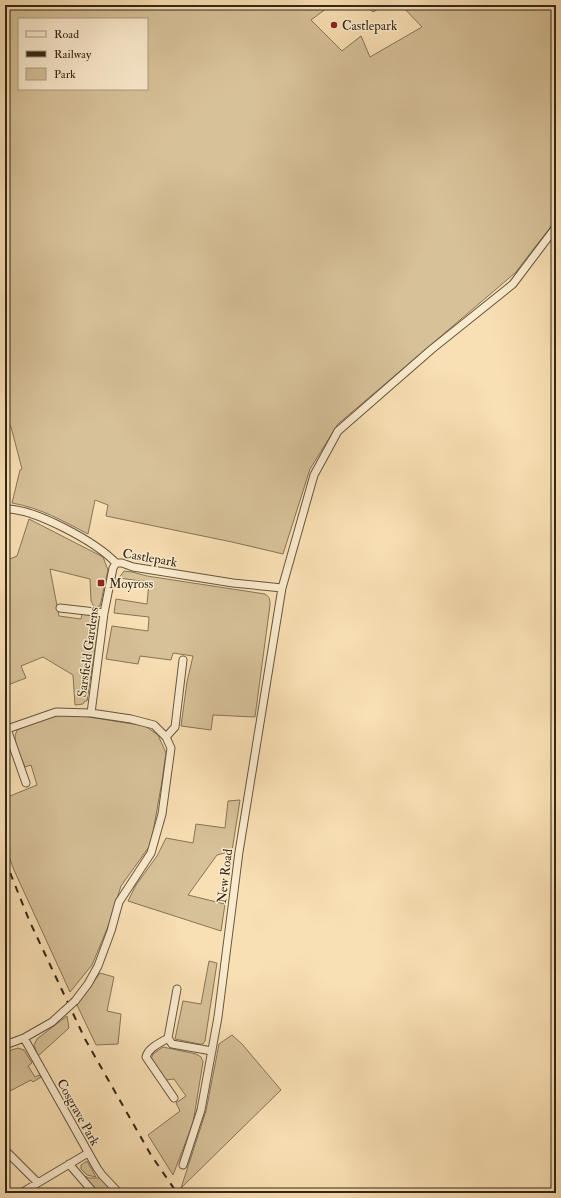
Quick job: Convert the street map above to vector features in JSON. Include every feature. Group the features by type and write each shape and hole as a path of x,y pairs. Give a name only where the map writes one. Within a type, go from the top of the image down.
{"street":[{"name":"New Road","path":"183,1165 201,1110 218,1017 239,852 282,588 314,475 338,431 432,348 513,284 556,227"},
{"name":"Castlepark","path":"5,509 22,510 62,528 99,549 116,563 122,562 133,567 233,583 282,588"},
{"name":"Sarsfield Gardens","path":"116,563 113,568 104,613 91,713 131,719 154,726 166,737"},
{"path":"60,608 104,613"},
{"path":"5,1045 24,1038 52,1022 75,1001 88,984 98,966 112,931 119,902 151,852 162,814 171,748 166,737 175,727 183,660"},
{"path":"26,783 6,727 56,712 91,713"},
{"path":"177,989 168,1038 172,1044 212,1051"},
{"name":"Cosgrave Park","path":"24,1038 88,1153 102,1175 119,1193"},
{"path":"168,1038 147,1053 146,1057 174,1098"},
{"path":"5,1150 37,1182"},
{"path":"21,1193 37,1182 88,1153"},
{"path":"69,1164 94,1193"}],"green space":[{"path":"5,5 331,5 311,20 342,51 361,36 370,57 422,27 401,5 556,5 556,220 515,273 338,424 310,469 283,554 106,516 108,505 95,500 88,534 33,508 12,503 20,470 22,469 11,427 5,419"},
{"path":"365,5 385,5 373,12"},
{"path":"29,519 103,557 108,570 100,606 94,607 91,601 90,579 50,569 59,616 81,619 82,614 95,617 99,623 87,701 83,704 75,705 73,675 43,657 21,666 26,678 5,686 5,581 9,579 5,572 5,561 17,556"},
{"path":"124,571 147,576 265,594 268,596 270,605 255,717 213,715 211,730 181,726 187,682 193,656 173,653 171,660 140,656 138,664 106,659 112,626 148,631 149,617 114,613 116,599 147,604 149,582 119,578"},
{"path":"61,715 83,716 145,726 158,735 166,753 151,844 121,886 109,924 92,965 70,992 14,870 5,846 5,798 37,785 31,765 25,767 19,753 15,738 16,733 18,729"},
{"path":"240,800 232,851 217,855 188,895 225,904 221,931 128,901 136,885 157,856 166,838 193,843 196,824 225,828 228,801"},
{"path":"209,961 217,963 205,1041 203,1044 199,1044 175,1039 183,1001 201,1004"},
{"path":"100,973 114,977 107,1011 121,1014 118,1044 96,1045 77,1005"},
{"path":"67,1016 69,1028 38,1056 34,1045 37,1039"},
{"path":"232,1035 242,1044 281,1090 181,1188 206,1111 219,1044"},
{"path":"163,1047 196,1054 201,1057 203,1062 193,1123 173,1175 148,1135 180,1111 176,1103 186,1096 174,1079 166,1080 151,1059 153,1054"},
{"path":"18,1048 24,1050 32,1063 28,1066 35,1077 39,1075 41,1077 33,1082 31,1080 12,1090 5,1091 5,1052"},
{"path":"87,1161 96,1177 87,1175 81,1169 81,1165"},
{"path":"82,1175 89,1178 100,1178 116,1193 100,1193"}],"railway":[{"path":"5,860 29,920 85,1039 151,1155 177,1193"}],"place":[{"name":"Castlepark","path":"334,25"},
{"name":"Moyross","path":"101,583"}]}
